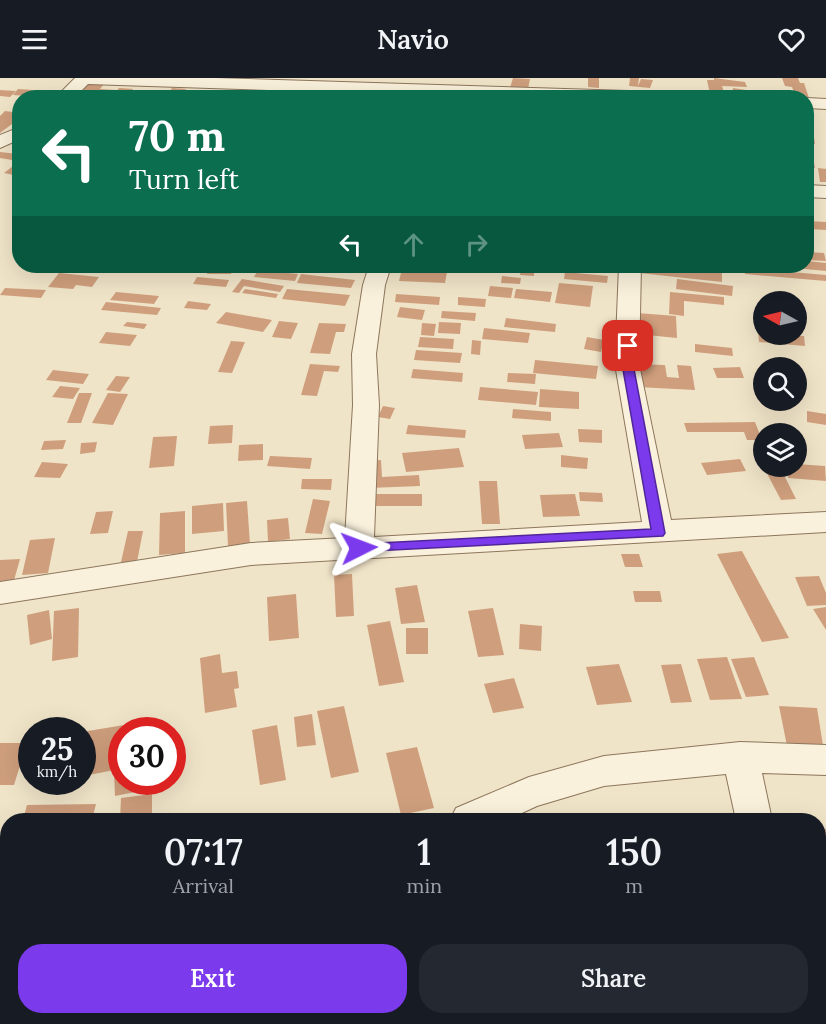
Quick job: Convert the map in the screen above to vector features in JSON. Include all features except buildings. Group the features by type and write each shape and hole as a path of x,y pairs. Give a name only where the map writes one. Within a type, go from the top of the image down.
{"street":[{"path":"72,90 84,79 451,90"},
{"path":"359,548 366,405 364,354 378,273"},
{"path":"630,273 627,364 658,533"},
{"path":"0,593 251,554 826,522"},
{"path":"485,813 529,793 604,771 740,757 826,760"},
{"path":"740,757 752,813"}],"route":[{"path":"359,548 658,533 627,364 628,346"}]}
